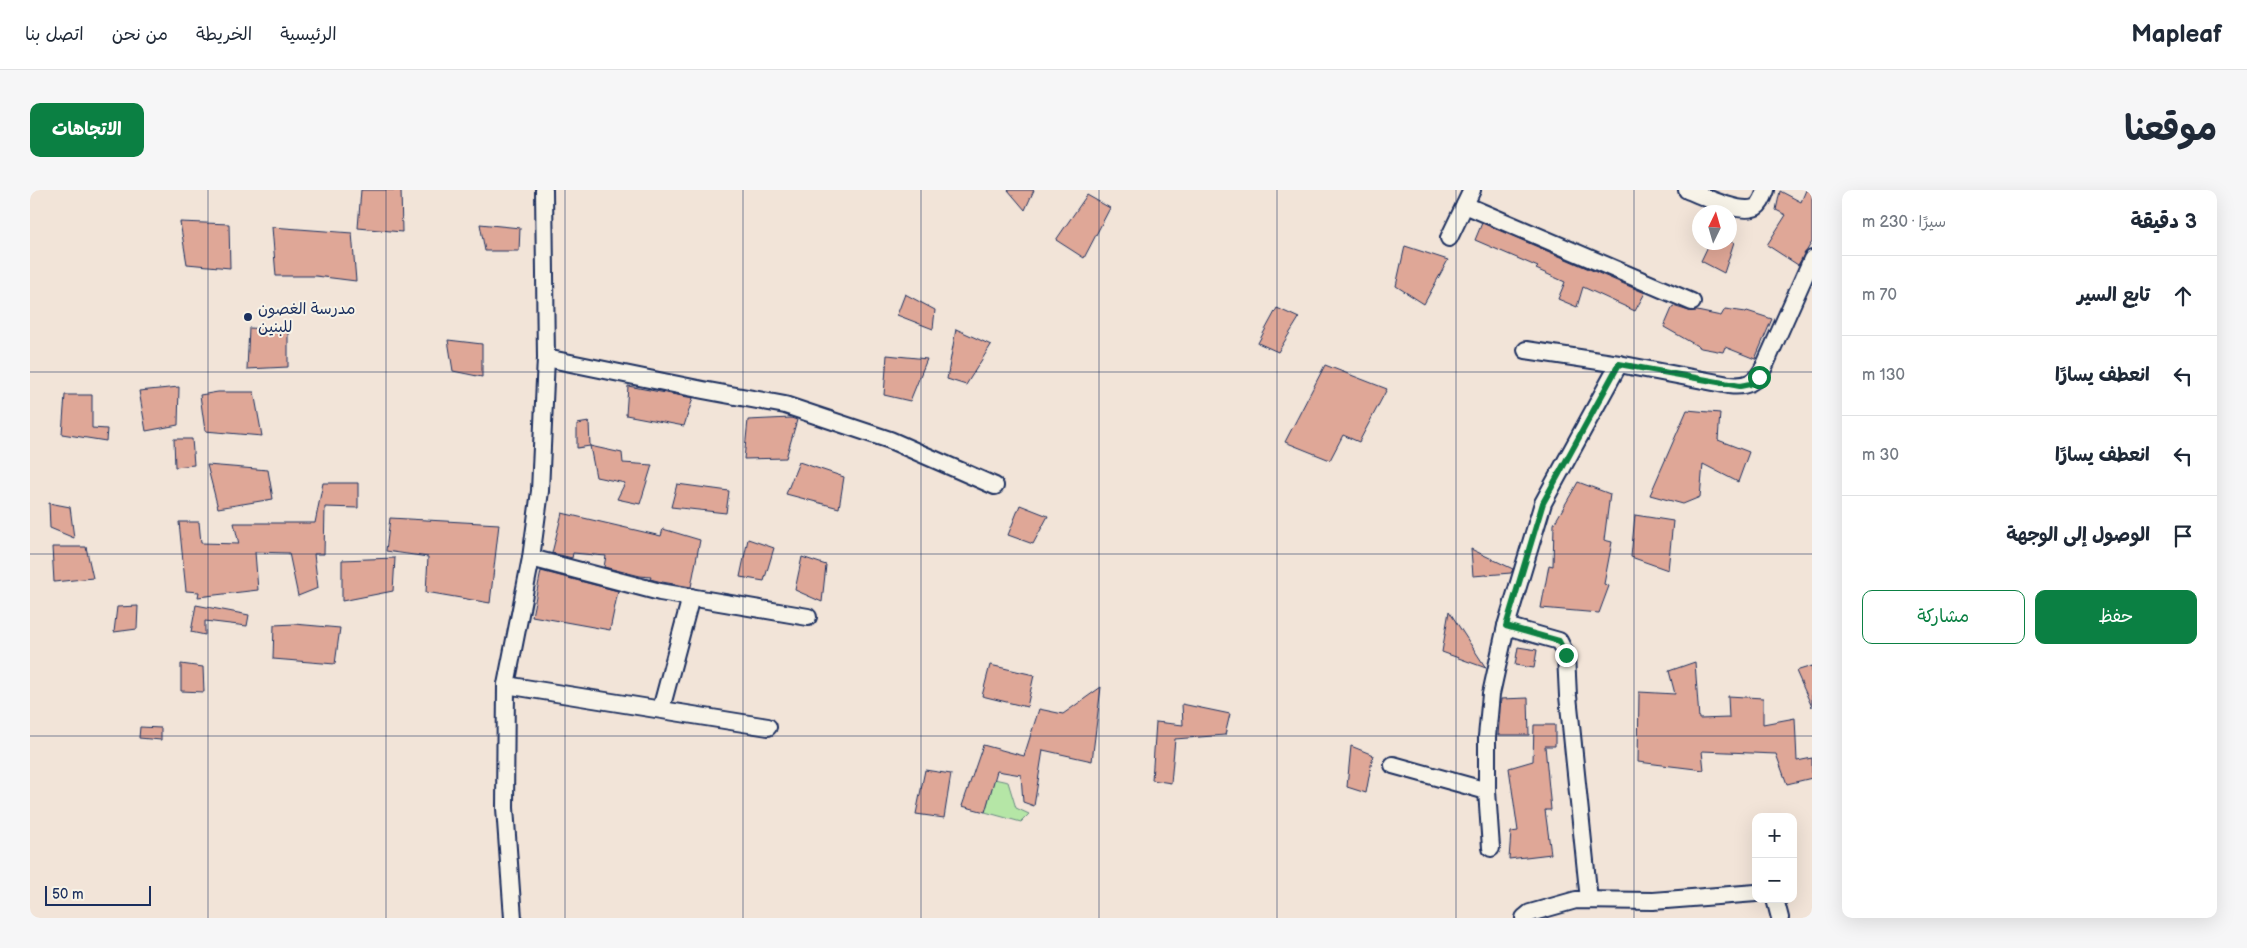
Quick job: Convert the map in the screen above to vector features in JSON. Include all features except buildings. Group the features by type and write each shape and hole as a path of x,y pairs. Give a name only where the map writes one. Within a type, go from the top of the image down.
{"street":[{"path":"513,918 505,808 506,686 531,558 540,491 546,358 544,190"},
{"path":"1687,190 1740,209 1756,207 1762,200 1766,190"},
{"path":"1449,238 1469,197 1692,302"},
{"path":"1526,350 1619,364 1729,385 1740,386 1750,384 1759,377 1764,368 1812,259"},
{"path":"546,358 786,405 890,440 995,486"},
{"path":"1491,848 1487,791 1487,737 1491,694 1506,626 1543,503 1619,364"},
{"path":"531,558 660,592 808,617"},
{"path":"661,709 691,597"},
{"path":"1506,626 1559,641 1566,655 1568,696 1590,900"},
{"path":"506,686 768,727"},
{"path":"1393,766 1487,791"},
{"path":"1524,918 1530,913 1576,900 1653,901 1752,893"},
{"path":"1776,903 1780,918"}],"green space":[{"path":"994,779 1008,782 1016,808 1029,814 1021,822 985,812"}],"place":[{"name":"مدرسة الغصون للبنين","path":"248,317"}],"route":[{"path":"1566,655 1559,641 1506,626 1543,503 1619,364 1729,385 1740,386 1750,384 1759,377"}]}
